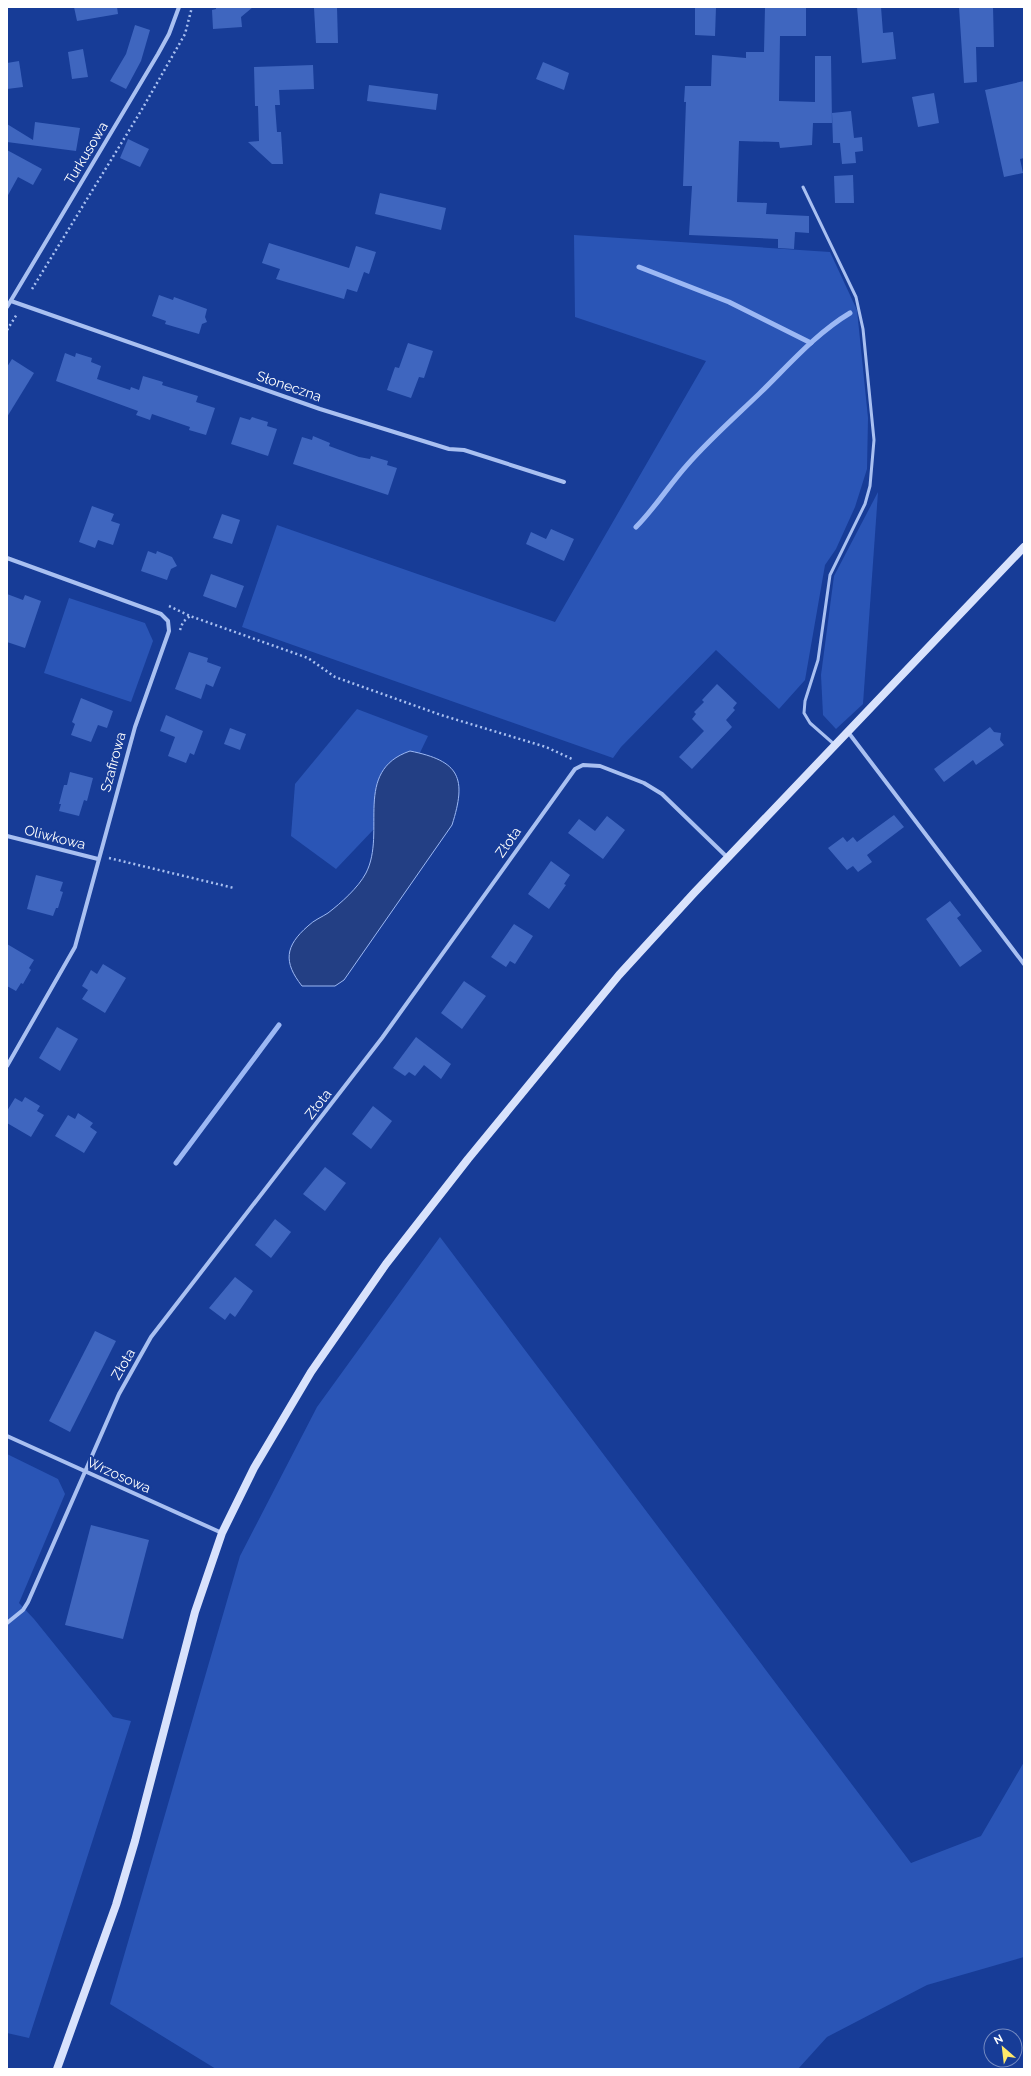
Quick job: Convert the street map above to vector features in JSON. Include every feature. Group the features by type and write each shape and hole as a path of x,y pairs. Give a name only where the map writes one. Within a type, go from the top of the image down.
{"street":[{"name":"Turkusowa","path":"7,307 158,54 179,7"},
{"name":"Słoneczna","path":"11,301 320,409 449,449 464,450 564,482"},
{"path":"57,2069 96,1965 118,1898 193,1619 222,1533 254,1468 307,1379 339,1329 381,1270 473,1153 605,991 728,858 1024,547"},
{"name":"Szafirowa","path":"7,558 161,614 168,621 169,631 135,727 74,947 7,1066"},
{"path":"848,732 1024,964"},
{"path":"583,765 600,766 644,783 662,794 728,858"},
{"name":"Złota","path":"7,1623 23,1610 28,1602 86,1473 119,1394 156,1331 382,1038 569,776 575,769 583,765"},
{"name":"Oliwkowa","path":"7,836 98,859"},
{"name":"Wrzosowa","path":"7,1436 86,1473 222,1533"}],"lane":[{"path":"802,187 856,297 863,329 874,440 873,465 865,504 830,575 818,660 805,701 804,713 810,723 835,745"}],"path":[{"path":"7,330 141,111 185,34 192,7"},
{"path":"177,637 182,622 190,616"},
{"path":"308,658 335,677 441,715 546,747 583,765"},
{"path":"110,850 108,858 234,888"}],"shaded area":[{"path":"574,235 830,252 857,310 868,418 867,469 855,507 836,549 825,565 805,680 779,709 716,650 621,747 613,758 242,627 277,525 555,622 706,361 575,317"},
{"path":"878,492 863,704 836,729 823,715 821,675 834,576"},
{"path":"69,598 145,623 153,641 131,702 44,673"},
{"path":"357,709 428,736 393,809 336,869 291,836 295,784"},
{"path":"410,751 440,760 449,766 455,774 459,795 457,809 452,825 344,980 335,986 302,986 289,962 291,947 300,933 338,905 363,879 372,857 376,788 382,773 392,760"},
{"path":"440,1237 911,1863 981,1836 1024,1762 1024,1957 927,1985 827,2037 798,2069 216,2069 110,2004 240,1556 317,1407"},
{"path":"7,1454 58,1479 65,1494 19,1603 34,1619 113,1717 131,1721 29,2038 7,2033"}],"building":[{"path":"74,7 117,7 118,14 77,21"},
{"path":"216,7 253,7 241,17 242,27 213,29 212,10 216,9"},
{"path":"337,7 338,43 316,43 314,8"},
{"path":"695,7 716,7 715,36 695,35"},
{"path":"765,7 806,7 806,36 780,36 779,101 815,102 815,56 831,56 832,123 813,123 812,145 780,148 779,142 739,141 737,202 767,203 766,214 809,216 809,233 795,232 794,249 778,248 778,239 689,235 692,186 683,186 686,102 684,102 685,86 711,86 712,55 746,58 746,52 764,52"},
{"path":"857,7 881,7 883,33 893,32 896,59 862,63"},
{"path":"959,7 993,7 994,47 976,47 977,82 964,83"},
{"path":"135,25 150,30 141,61 126,89 110,81 126,54"},
{"path":"83,49 88,77 72,79 68,52"},
{"path":"19,61 23,87 7,89 7,63"},
{"path":"543,62 569,73 564,90 536,79"},
{"path":"313,65 314,89 279,90 280,105 275,105 277,132 281,132 283,164 272,164 248,142 259,141 258,106 255,106 254,67"},
{"path":"1024,81 1024,158 1020,159 1023,173 1004,177 985,90"},
{"path":"369,85 438,94 436,110 367,101"},
{"path":"934,93 939,123 918,127 912,97"},
{"path":"851,111 854,138 862,137 863,151 855,152 856,163 842,164 840,143 833,143 832,113"},
{"path":"35,122 80,128 76,151 7,142 7,124 33,140"},
{"path":"128,139 149,149 140,167 120,158"},
{"path":"7,150 42,169 33,185 18,177 7,197"},
{"path":"853,175 854,203 835,203 834,176"},
{"path":"380,193 446,208 441,230 375,214"},
{"path":"269,243 349,268 356,246 376,252 369,274 364,272 357,292 347,289 344,299 276,279 280,269 262,263"},
{"path":"159,295 173,300 174,297 207,309 205,317 207,322 202,324 199,334 165,324 166,321 152,316"},
{"path":"408,343 433,351 424,378 419,377 411,398 387,390 395,367 399,368"},
{"path":"65,353 75,357 76,353 92,358 91,362 101,366 97,379 130,390 131,387 139,390 143,376 163,382 162,385 198,396 196,402 215,408 206,435 189,430 190,427 152,414 150,420 136,415 138,411 56,381"},
{"path":"12,359 34,373 7,417 7,367"},
{"path":"240,417 250,420 252,417 268,422 267,426 277,429 268,456 231,444"},
{"path":"313,436 330,443 329,446 359,457 370,459 371,456 388,461 387,465 397,468 388,495 293,464 302,437 312,440"},
{"path":"92,506 114,514 111,521 120,524 113,545 98,540 95,548 79,542"},
{"path":"222,514 240,520 232,544 213,538"},
{"path":"551,529 574,539 564,561 526,544 531,532 546,539"},
{"path":"148,551 156,554 157,551 172,557 177,566 171,569 167,580 141,571"},
{"path":"211,574 244,586 236,608 203,596"},
{"path":"7,594 23,600 25,595 41,601 25,648 7,642"},
{"path":"189,652 208,658 207,662 221,667 213,687 206,684 201,699 175,689"},
{"path":"717,684 737,703 733,708 735,710 726,720 732,727 692,769 679,757 704,731 692,719 696,714 694,712 704,702 702,700"},
{"path":"81,698 113,711 107,728 98,725 91,742 71,735 75,724 72,722"},
{"path":"166,715 203,731 194,755 190,753 186,763 168,756 175,737 160,731"},
{"path":"990,727 994,732 1001,733 1000,740 1004,745 976,765 973,760 944,782 934,769"},
{"path":"230,728 246,734 240,750 224,744"},
{"path":"70,772 93,778 87,801 84,800 79,816 59,811 61,804 59,804 64,785 67,785"},
{"path":"894,815 904,827 867,855 872,862 858,872 853,866 847,870 828,848 843,837 847,842 853,837 857,842"},
{"path":"607,816 625,830 603,859 568,833 579,819 595,831"},
{"path":"551,861 570,875 564,884 566,885 549,909 528,894"},
{"path":"36,875 63,882 60,891 63,892 58,908 56,908 53,916 27,909"},
{"path":"950,901 961,915 957,918 982,951 960,967 926,919"},
{"path":"514,924 533,936 515,964 510,961 506,967 491,957"},
{"path":"7,944 34,960 29,968 31,970 23,984 21,983 16,991 7,986"},
{"path":"103,964 126,978 105,1013 82,999 88,990 82,986 91,970 97,974"},
{"path":"464,981 486,996 462,1029 441,1013"},
{"path":"57,1027 78,1039 60,1071 39,1058"},
{"path":"416,1037 451,1064 441,1079 424,1065 415,1076 409,1072 405,1076 393,1068"},
{"path":"25,1097 40,1106 37,1111 44,1115 31,1137 7,1123 7,1111 15,1098 22,1102"},
{"path":"373,1106 392,1121 371,1149 352,1134"},
{"path":"78,1113 93,1123 90,1127 97,1132 84,1153 55,1136 68,1115 75,1119"},
{"path":"325,1167 346,1183 325,1211 303,1194"},
{"path":"275,1219 291,1232 271,1258 255,1245"},
{"path":"235,1277 253,1291 235,1317 230,1313 225,1320 209,1308"},
{"path":"95,1331 116,1341 70,1432 49,1421"},
{"path":"91,1525 149,1540 123,1639 65,1625"}],"waterway":[{"path":"639,267 729,302 811,343"},
{"path":"636,527 696,455 813,340 837,321 850,313"},
{"path":"176,1163 279,1025"}]}
